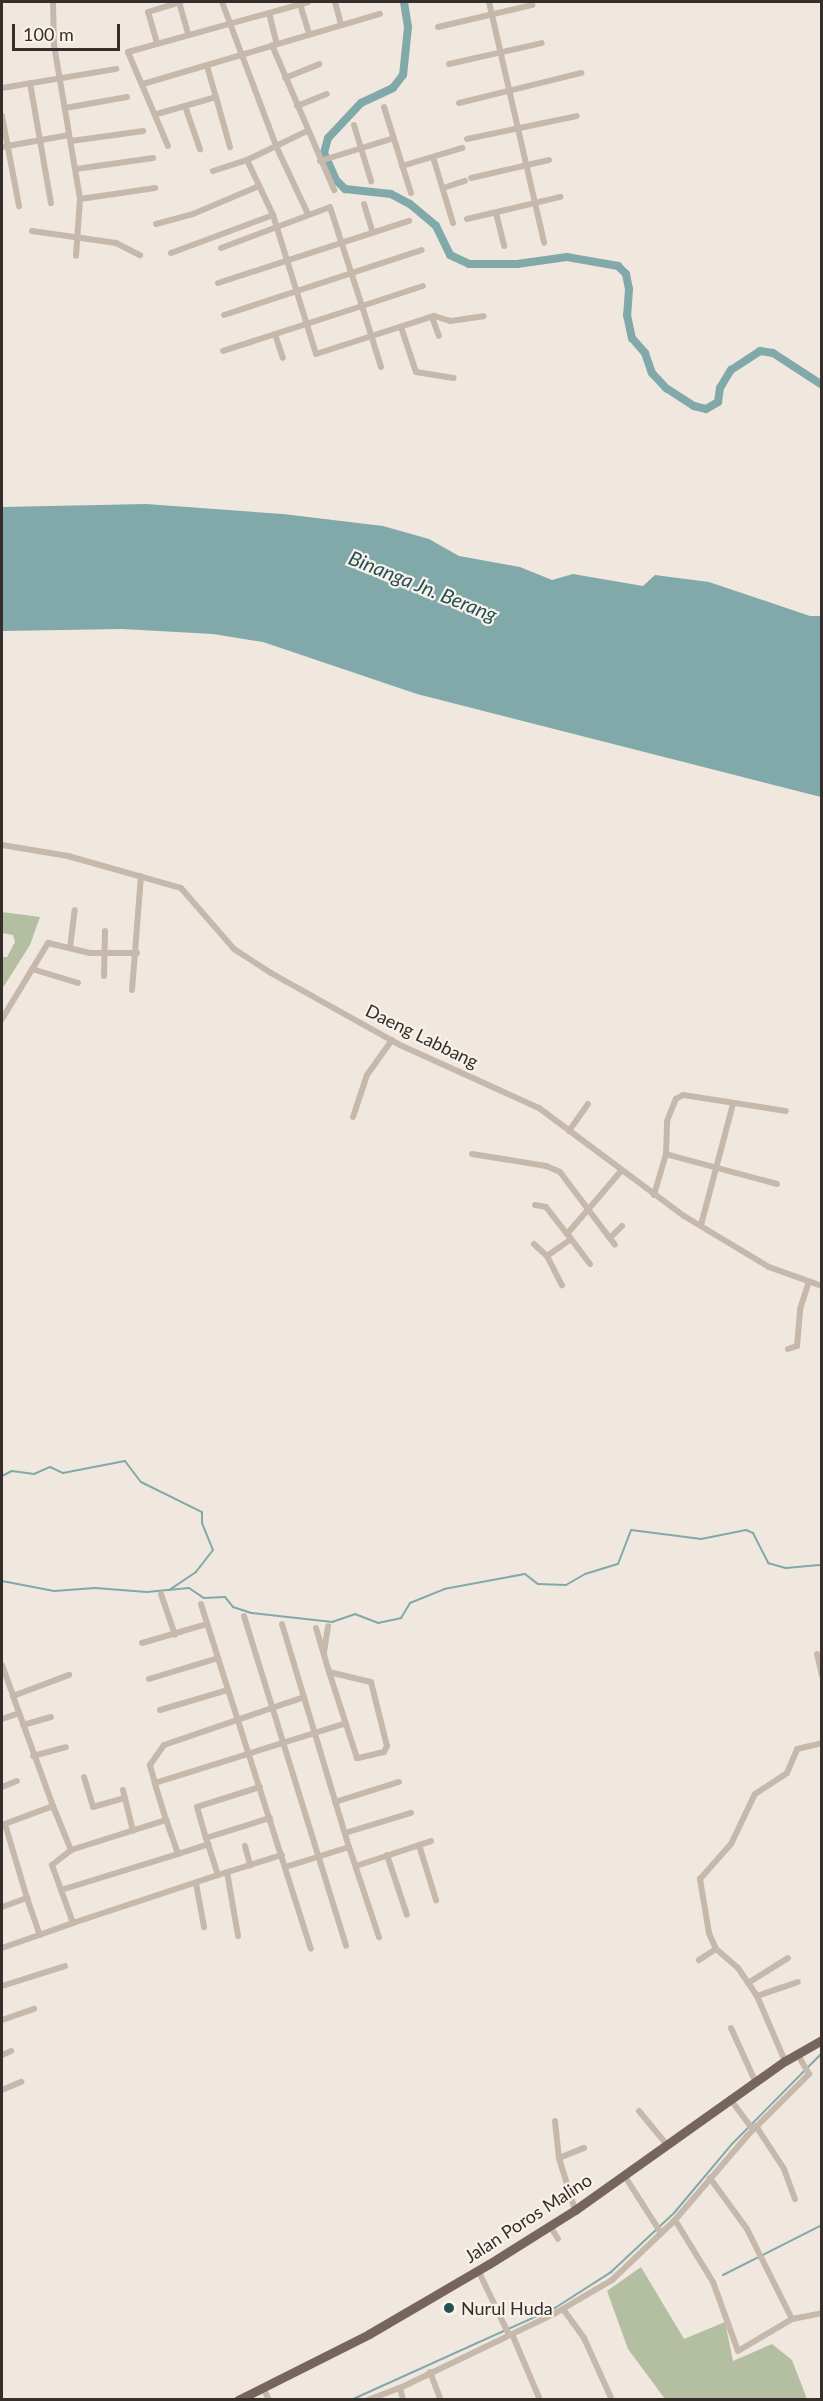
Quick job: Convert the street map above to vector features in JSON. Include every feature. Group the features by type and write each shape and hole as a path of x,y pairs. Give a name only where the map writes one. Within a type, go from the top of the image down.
{"main road":[{"name":"Jalan Poros Malino","path":"238,2400 369,2334 478,2271 574,2210 755,2081 785,2061 799,2058 822,2040"}],"street":[{"path":"53,2 51,23 80,199 76,256"},
{"path":"157,43 148,12 180,2 188,34"},
{"path":"222,2 239,54 276,146 307,210"},
{"path":"168,146 128,52 229,22 308,2"},
{"path":"335,2 341,24"},
{"path":"489,2 544,243"},
{"path":"300,4 309,34"},
{"path":"438,27 532,5"},
{"path":"269,13 285,78 307,131 325,159 334,190"},
{"path":"143,84 380,14"},
{"path":"449,64 542,43"},
{"path":"285,78 320,64"},
{"path":"207,66 230,147"},
{"path":"2,88 116,69"},
{"path":"459,103 581,73"},
{"path":"30,83 38,141 51,203"},
{"path":"297,106 327,94"},
{"path":"65,108 127,97"},
{"path":"156,114 216,97"},
{"path":"185,106 200,149"},
{"path":"384,107 411,193"},
{"path":"2,116 4,147 19,206"},
{"path":"467,139 577,116"},
{"path":"354,126 371,181"},
{"path":"4,147 38,141 143,131"},
{"path":"213,171 247,160 307,131"},
{"path":"325,159 394,138"},
{"path":"402,166 462,148"},
{"path":"433,157 453,223"},
{"path":"76,169 153,158"},
{"path":"247,160 274,221 316,354 432,317 450,321 484,316"},
{"path":"443,188 468,179 549,160"},
{"path":"156,224 193,214 259,186"},
{"path":"80,199 155,188"},
{"path":"467,219 560,197"},
{"path":"364,204 373,233"},
{"path":"171,253 307,210 330,207 381,367"},
{"path":"496,213 504,246"},
{"path":"220,248 274,221"},
{"path":"218,283 409,221"},
{"path":"32,231 77,235 116,243 140,255"},
{"path":"224,315 422,250"},
{"path":"223,351 423,286"},
{"path":"432,317 439,336"},
{"path":"401,327 416,372 454,378"},
{"path":"275,334 283,358"},
{"name":"Daeng Labbang","path":"2,845 68,856 181,888 234,949 392,1040 527,1101 654,1195 701,1226 768,1267 822,1286"},
{"path":"132,990 137,953 141,876"},
{"path":"70,948 75,910"},
{"path":"104,976 105,931"},
{"path":"2,1019 48,943 105,953 137,953"},
{"path":"33,969 78,983"},
{"path":"353,1117 367,1075 392,1040"},
{"path":"654,1195 666,1154 667,1121 679,1096 786,1111"},
{"path":"569,1131 588,1104"},
{"path":"701,1226 734,1104"},
{"path":"472,1154 554,1168 615,1245"},
{"path":"666,1154 777,1184"},
{"path":"547,1256 569,1236 622,1170"},
{"path":"536,1205 546,1207 590,1264"},
{"path":"610,1238 622,1226"},
{"path":"534,1244 547,1256 562,1285"},
{"path":"788,1349 798,1343 800,1309 809,1282"},
{"path":"161,1594 175,1635"},
{"path":"201,1605 311,1949"},
{"path":"244,1616 346,1946"},
{"path":"142,1643 207,1624"},
{"path":"282,1624 335,1802 379,1937"},
{"path":"323,1656 328,1626"},
{"path":"316,1628 343,1724 359,1759 386,1750 370,1682 329,1672"},
{"path":"817,1654 822,1675"},
{"path":"149,1679 218,1659"},
{"path":"2,1665 5,1683 13,1696 33,1756 71,1850"},
{"path":"13,1696 69,1675"},
{"path":"160,1710 228,1690"},
{"path":"178,1854 150,1766 164,1745 273,1710 304,1697"},
{"path":"2,1719 19,1713"},
{"path":"23,1725 51,1717"},
{"path":"155,1783 343,1724"},
{"path":"785,2061 757,1996 716,1949 709,1933 700,1879 731,1844 755,1794 787,1773 797,1749 822,1743"},
{"path":"33,1756 66,1747"},
{"path":"84,1777 93,1807 125,1798"},
{"path":"2,1787 17,1781"},
{"path":"335,1802 399,1782"},
{"path":"218,1875 196,1807 260,1787"},
{"path":"123,1790 133,1830"},
{"path":"40,1935 3,1824 53,1806"},
{"path":"345,1833 411,1812"},
{"path":"61,1890 178,1854 270,1818"},
{"path":"73,1923 52,1863 71,1850 166,1820"},
{"path":"356,1866 430,1841"},
{"path":"419,1845 436,1900"},
{"path":"245,1846 250,1865"},
{"path":"285,1867 349,1847"},
{"path":"2,1948 282,1855"},
{"path":"387,1855 407,1915"},
{"path":"227,1872 238,1936"},
{"path":"196,1883 204,1927"},
{"path":"2,1907 27,1898"},
{"path":"699,1960 716,1949"},
{"path":"748,1983 788,1958"},
{"path":"2,1986 65,1965"},
{"path":"757,1996 798,1983"},
{"path":"2,2020 34,2009"},
{"path":"732,2028 755,2081"},
{"path":"2,2055 11,2052"},
{"path":"368,2400 400,2388 563,2309 612,2280 659,2231 675,2220 807,2071 799,2058"},
{"path":"2,2090 21,2082"},
{"path":"730,2099 755,2128 784,2169 795,2199"},
{"path":"639,2110 667,2145"},
{"path":"555,2121 559,2158 574,2210"},
{"path":"559,2158 584,2148"},
{"path":"624,2175 659,2231"},
{"path":"710,2178 747,2229 792,2319"},
{"path":"675,2220 714,2282 738,2351 792,2319 822,2313"},
{"path":"550,2226 558,2239"},
{"path":"478,2271 511,2334 540,2400"},
{"path":"563,2309 584,2338 612,2400"},
{"path":"430,2372 441,2400"},
{"path":"263,2388 269,2400"},
{"path":"400,2388 403,2400"}],"green space":[{"path":"2,912 40,917 30,945 2,989 2,957 7,957 15,942 13,935 2,933"},
{"path":"641,2267 684,2339 725,2322 733,2361 772,2344 792,2360 807,2399 665,2399 628,2349 607,2291"}],"water":[{"name":"Binanga Jn. Berang","path":"146,504 283,514 383,526 429,539 459,556 520,567 552,580 573,574 643,586 655,575 709,582 810,616 821,616 821,797 417,694 263,642 213,634 122,629 2,631 2,507"}],"waterway":[{"path":"404,2 408,27 403,75 393,88 361,103 328,138 324,153 336,180 345,189 391,194 410,204 436,226 450,255 469,264 517,264 567,257 618,266 626,274 629,289 627,315 632,338 645,353 652,373 666,388 694,406 706,409 718,402 720,388 731,370 760,351 773,353 822,385"},
{"path":"2,1476 12,1471 34,1474 50,1467 63,1473 125,1461 141,1482 202,1512 202,1523 213,1550 196,1572 169,1590"},
{"path":"2,1581 54,1591 95,1588 147,1592 189,1588 204,1598 225,1597 233,1607 252,1613 332,1622 355,1614 378,1623 401,1618 410,1603 444,1589 525,1574 538,1584 566,1585 585,1574 618,1564 631,1530 701,1539 746,1530 753,1533 768,1563 786,1568 822,1565"},
{"path":"351,2400 555,2308 611,2272 674,2213 732,2144 822,2053"},
{"path":"723,2275 822,2225"}],"place":[{"name":"Nurul Huda","path":"449,2308"}]}
